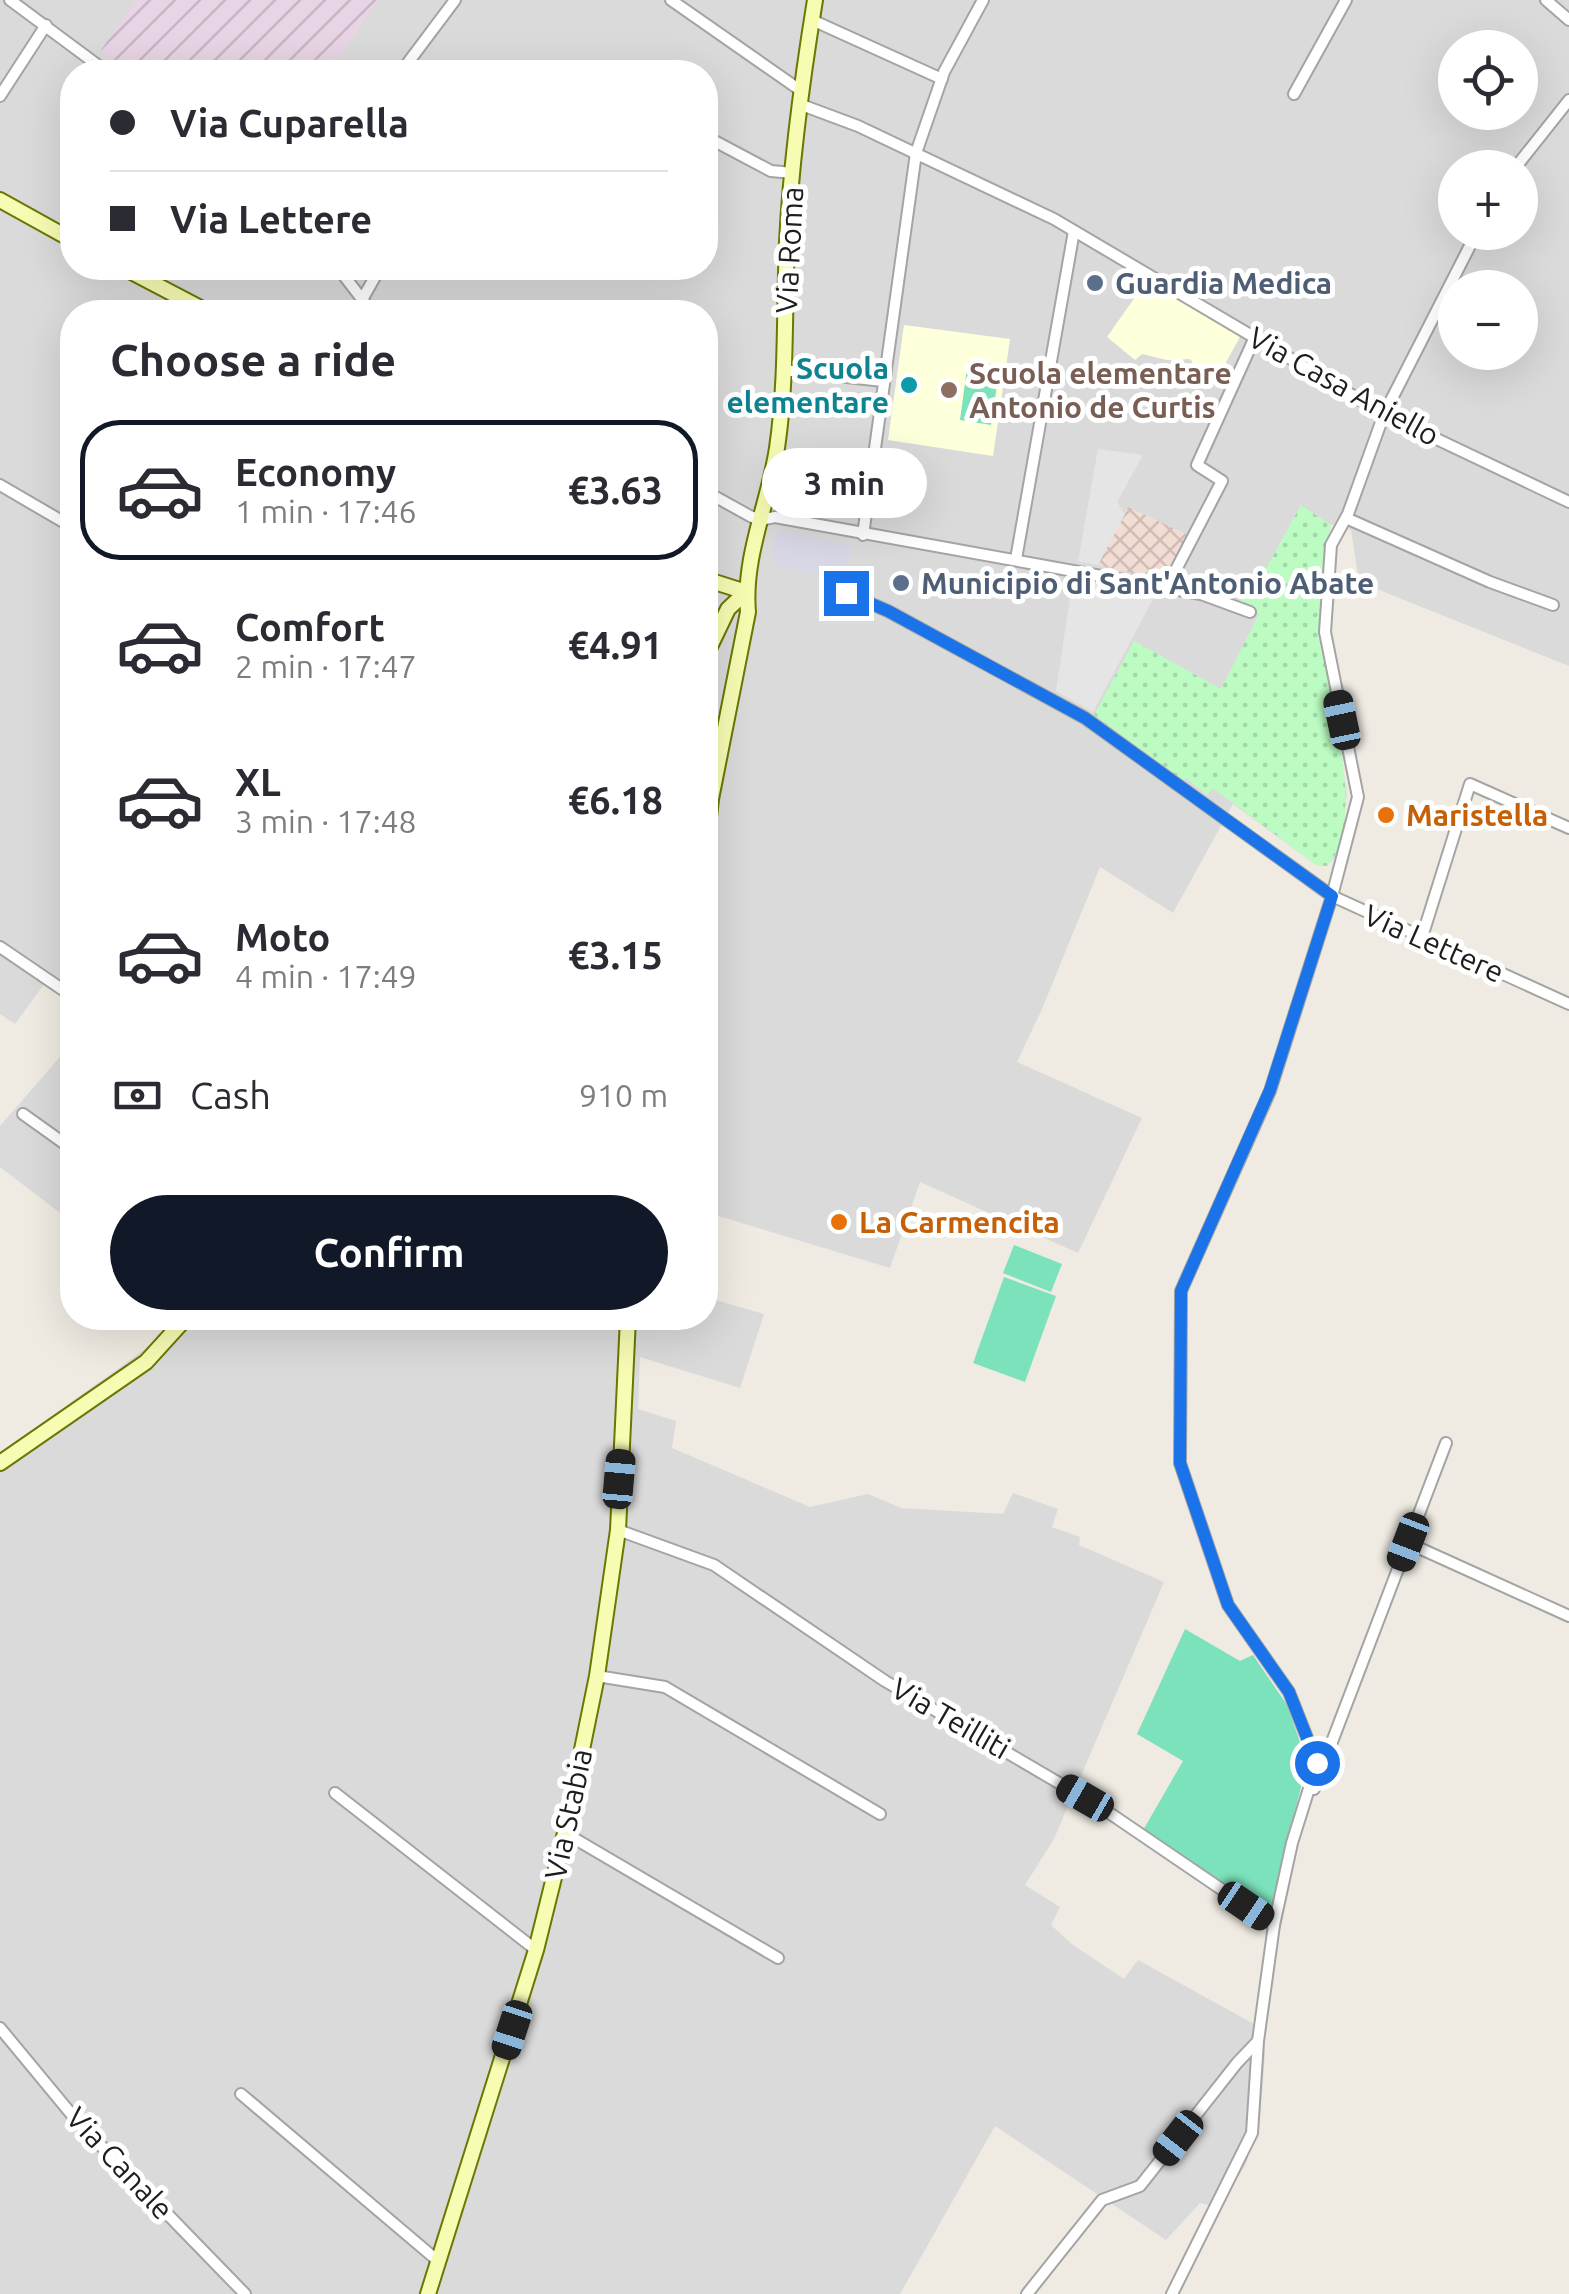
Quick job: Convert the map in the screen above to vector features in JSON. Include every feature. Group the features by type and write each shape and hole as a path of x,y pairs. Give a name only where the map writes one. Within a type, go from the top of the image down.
{"main road":[{"name":"Via Roma","path":"718,764 748,612 746,592 777,450 787,239 800,98 815,0"},
{"path":"0,200 60,233"},
{"path":"150,280 186,300"},
{"path":"718,583 746,592 728,610 718,630"},
{"path":"0,1463 146,1362 175,1330"},
{"name":"Via Stabia","path":"428,2294 536,1950 565,1834 597,1676 618,1530 627,1330"}],"street":[{"path":"10,0 91,60"},
{"path":"411,60 456,0"},
{"name":"Via Casa Aniello","path":"671,0 800,98 1074,231 1384,414 1569,502"},
{"path":"862,535 916,153 942,79 983,0"},
{"path":"1294,94 1346,0"},
{"path":"1546,0 1569,20"},
{"path":"812,20 942,79"},
{"path":"0,96 46,25"},
{"path":"1530,150 1569,100"},
{"path":"718,143 771,171 793,173"},
{"path":"1016,560 1074,231"},
{"path":"1172,2294 1252,2133 1258,2041 1274,1925 1292,1843 1317,1763 1289,1692 1228,1605 1180,1463 1181,1291 1270,1090 1332,896 1358,797 1325,632 1331,546 1346,518 1384,414 1467,250"},
{"path":"1167,587 1222,481 1197,465 1255,337"},
{"path":"783,370 883,381"},
{"path":"0,484 60,519"},
{"path":"718,497 760,520 775,517 1167,587 1201,594 1250,612"},
{"path":"1346,518 1490,582 1553,605"},
{"name":"Via Lettere","path":"846,593 888,611 1085,718 1332,896 1569,1004"},
{"path":"1422,938 1470,784 1569,828"},
{"path":"0,947 60,988"},
{"path":"23,1114 60,1140"},
{"path":"1308,1798 1318,1785 1446,1443"},
{"name":"Via Teilliti","path":"618,1530 714,1565 885,1681 1105,1810 1274,1925"},
{"path":"1408,1542 1569,1616"},
{"path":"597,1676 666,1687 880,1814"},
{"path":"335,1793 536,1950"},
{"path":"565,1834 778,1958"},
{"name":"Via Canale","path":"0,2028 77,2121 245,2294"},
{"path":"1027,2294 1102,2200 1140,2186 1237,2062 1258,2041"},
{"path":"241,2094 438,2261"}],"shaded area":[{"path":"0,0 1569,0 1569,666 1359,582 1351,530 1331,525 1326,546 1321,638 1347,794 1336,856 1327,866 1316,865 1233,804 1173,913 1100,867 1017,1062 1142,1118 1078,1253 920,1182 890,1268 718,1216 718,300 60,300 60,993 45,983 15,1024 0,1014"},
{"path":"137,0 379,0 336,60 112,60 101,50"},
{"path":"1147,280 1241,335 1218,377 1198,370 1190,359 1167,360 1142,354 1135,360 1107,337"},
{"name":"Scuola elementare Antonio de Curtis","path":"904,325 1010,339 993,456 888,440"},
{"path":"1098,449 1143,455 1117,502 1125,514 1098,565 1078,561"},
{"path":"1128,507 1188,535 1162,580 1098,565"},
{"path":"778,530 851,545 844,580 771,564"},
{"path":"1089,579 1160,586 1093,712 1056,691 1070,598 1087,596"},
{"path":"60,1057 60,1213 0,1167 0,1126"},
{"path":"718,1301 764,1314 740,1388 640,1357 638,1409 676,1421 672,1448 810,1507 868,1494 901,1508 1003,1514 1013,1493 1058,1509 1052,1527 1080,1537 1079,1545 1164,1582 1054,1839 1025,1885 1060,1907 1051,1925 1124,1979 1138,1960 1263,2029 1260,2117 1246,2164 1219,2208 1200,2203 1166,2240 995,2126 900,2294 0,2294 0,1453 169,1330 718,1330"}],"green space":[{"path":"968,361 1000,365 991,425 960,420"},
{"path":"1301,505 1331,525 1322,582 1321,626 1342,757 1345,819 1339,845 1327,866 1316,865 1213,788 1207,795 1186,778 1183,780 1094,715 1134,641 1221,689 1259,614 1240,601 1269,563"},
{"path":"1014,1245 1062,1264 1051,1292 1003,1273"},
{"path":"1004,1277 1056,1296 1025,1382 973,1363"},
{"path":"1185,1629 1240,1661 1253,1655 1287,1705 1307,1762 1270,1915 1142,1832 1183,1761 1137,1734"}],"place":[{"name":"Guardia Medica","path":"1095,283"},
{"name":"Scuola elementare","path":"909,385"},
{"name":"Scuola elementare Antonio de Curtis","path":"949,390"},
{"name":"Municipio di Sant'Antonio Abate","path":"901,583"},
{"name":"Maristella","path":"1386,815"},
{"name":"La Carmencita","path":"839,1222"}],"route":[{"path":"846,593 921,628 1085,718 1332,896 1270,1090 1181,1291 1180,1463 1228,1605 1289,1692 1317,1763"}]}
